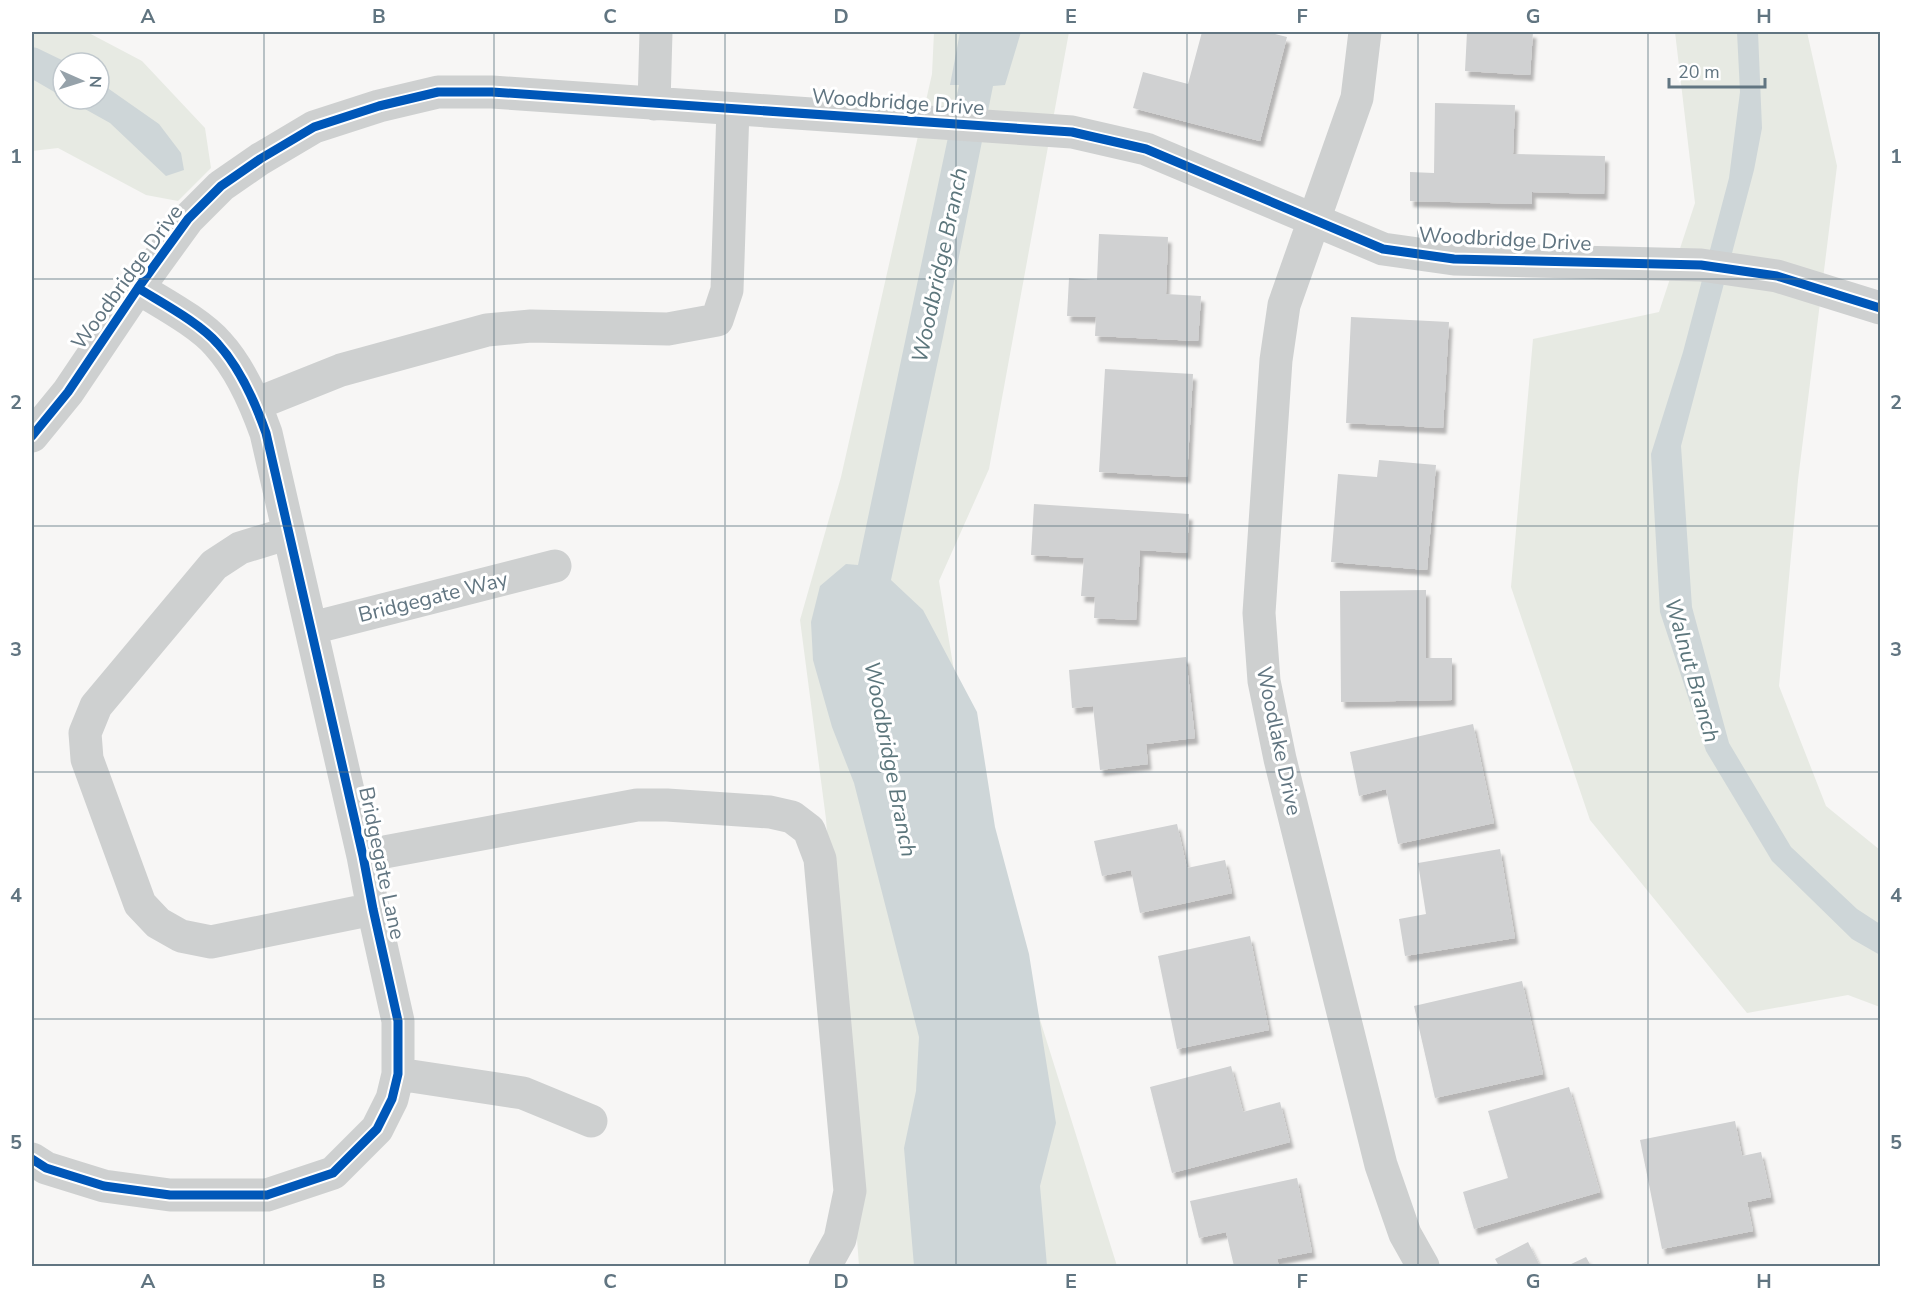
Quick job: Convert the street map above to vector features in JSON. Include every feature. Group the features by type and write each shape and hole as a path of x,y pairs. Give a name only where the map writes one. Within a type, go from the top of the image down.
{"street":[{"path":"654,104 656,32"},
{"name":"Woodlake Drive","path":"1365,32 1357,98 1284,305 1276,360 1259,613 1264,681 1280,759 1381,1165 1405,1234 1423,1266"},
{"name":"Woodbridge Drive","path":"32,436 68,392 188,219 221,186 260,159 314,127 379,106 438,92 492,93 1072,132 1146,149 1383,249 1454,259 1701,265 1777,276 1881,308"},
{"path":"256,404 341,370 488,330 531,326 668,329 717,321 726,290 733,109"},
{"name":"Bridgegate Lane","path":"32,1159 46,1168 104,1186 170,1195 267,1195 333,1173 377,1130 392,1099 398,1074 398,1021 312,628 266,433 256,404 218,343 187,319 138,288"},
{"path":"289,533 240,548 214,566 96,706 84,733 87,759 140,904 158,923 181,936 211,942 373,909"},
{"name":"Bridgegate Way","path":"312,628 555,566"},
{"path":"363,856 637,805 770,812 792,817 809,830 819,859 850,1191 840,1239 825,1266"},
{"path":"398,1074 523,1093 591,1121"}],"shaded area":[{"path":"32,32 87,32 142,61 205,128 211,168 178,201 146,195 58,148 32,151"},
{"path":"934,32 1069,32 989,469 939,581 981,831 1117,1266 859,1266 826,819 800,620 841,477 932,74"},
{"path":"1675,32 1807,32 1837,166 1798,480 1779,686 1826,806 1880,850 1880,1007 1848,995 1747,1013 1590,820 1511,587 1533,339 1659,312 1695,203"}],"water":[{"name":"Woodbridge Branch","path":"960,32 1021,32 1005,85 993,86 891,580 923,610 977,712 995,827 1029,954 1056,1123 1040,1186 1047,1266 914,1266 904,1148 916,1091 919,1037 854,783 832,727 813,660 811,622 820,586 846,564 858,565 959,85 950,85"},
{"name":"Walnut Branch","path":"1737,32 1758,32 1762,128 1754,170 1681,446 1692,607 1729,743 1791,847 1857,909 1880,924 1880,955 1852,939 1772,861 1706,751 1660,612 1651,454 1683,352 1729,178 1740,92"},
{"path":"32,47 51,55 51,90 32,79"},
{"path":"111,90 159,124 181,153 184,170 166,176 110,123 88,111 111,111"}],"building":[{"path":"1202,32 1267,32 1287,37 1260,141 1133,108 1143,72 1188,84"},
{"path":"1467,32 1533,32 1530,75 1465,71"},
{"path":"1435,103 1515,105 1513,154 1605,156 1604,194 1532,192 1532,204 1410,201 1410,172 1434,173"},
{"path":"1099,234 1168,237 1166,294 1201,296 1198,341 1095,336 1096,317 1067,316 1069,278 1097,280"},
{"path":"1351,317 1449,322 1443,428 1346,423"},
{"path":"1105,369 1193,374 1187,477 1099,472"},
{"path":"1379,460 1436,465 1427,570 1331,562 1338,474 1377,477"},
{"path":"1034,504 1189,514 1187,553 1140,550 1136,620 1094,618 1095,597 1081,596 1084,558 1031,555"},
{"path":"1426,590 1426,658 1452,658 1452,700 1341,702 1340,591"},
{"path":"1186,657 1195,738 1146,744 1148,764 1100,770 1093,706 1072,708 1069,670"},
{"path":"1473,724 1494,823 1398,844 1386,789 1359,796 1350,752"},
{"path":"1177,824 1187,868 1225,860 1232,893 1140,913 1131,870 1102,876 1094,841"},
{"path":"1500,849 1515,938 1405,956 1399,919 1426,914 1418,863"},
{"path":"1250,936 1269,1030 1177,1049 1158,956"},
{"path":"1522,981 1543,1074 1435,1098 1414,1006"},
{"path":"1231,1066 1243,1112 1280,1102 1290,1142 1172,1173 1150,1087"},
{"path":"1569,1087 1600,1192 1474,1229 1463,1192 1508,1178 1488,1111"},
{"path":"1735,1121 1742,1156 1761,1152 1771,1197 1747,1202 1753,1231 1662,1249 1640,1140"},
{"path":"1297,1178 1312,1252 1277,1259 1279,1266 1234,1266 1226,1232 1199,1238 1190,1201"},
{"path":"1528,1242 1540,1266 1499,1266 1495,1259"},
{"path":"1586,1257 1591,1266 1567,1266"}],"cycle path":[{"path":"32,436 68,392 188,219 221,186 260,159 314,127 379,106 438,92 492,92 1072,132 1146,149 1383,249 1454,259 1701,265 1777,276 1880,308"},
{"path":"32,1159 46,1168 104,1186 170,1195 267,1195 333,1173 377,1129 392,1099 398,1074 398,1021 363,856 266,433 246,386 226,353 191,321 138,288"}]}
